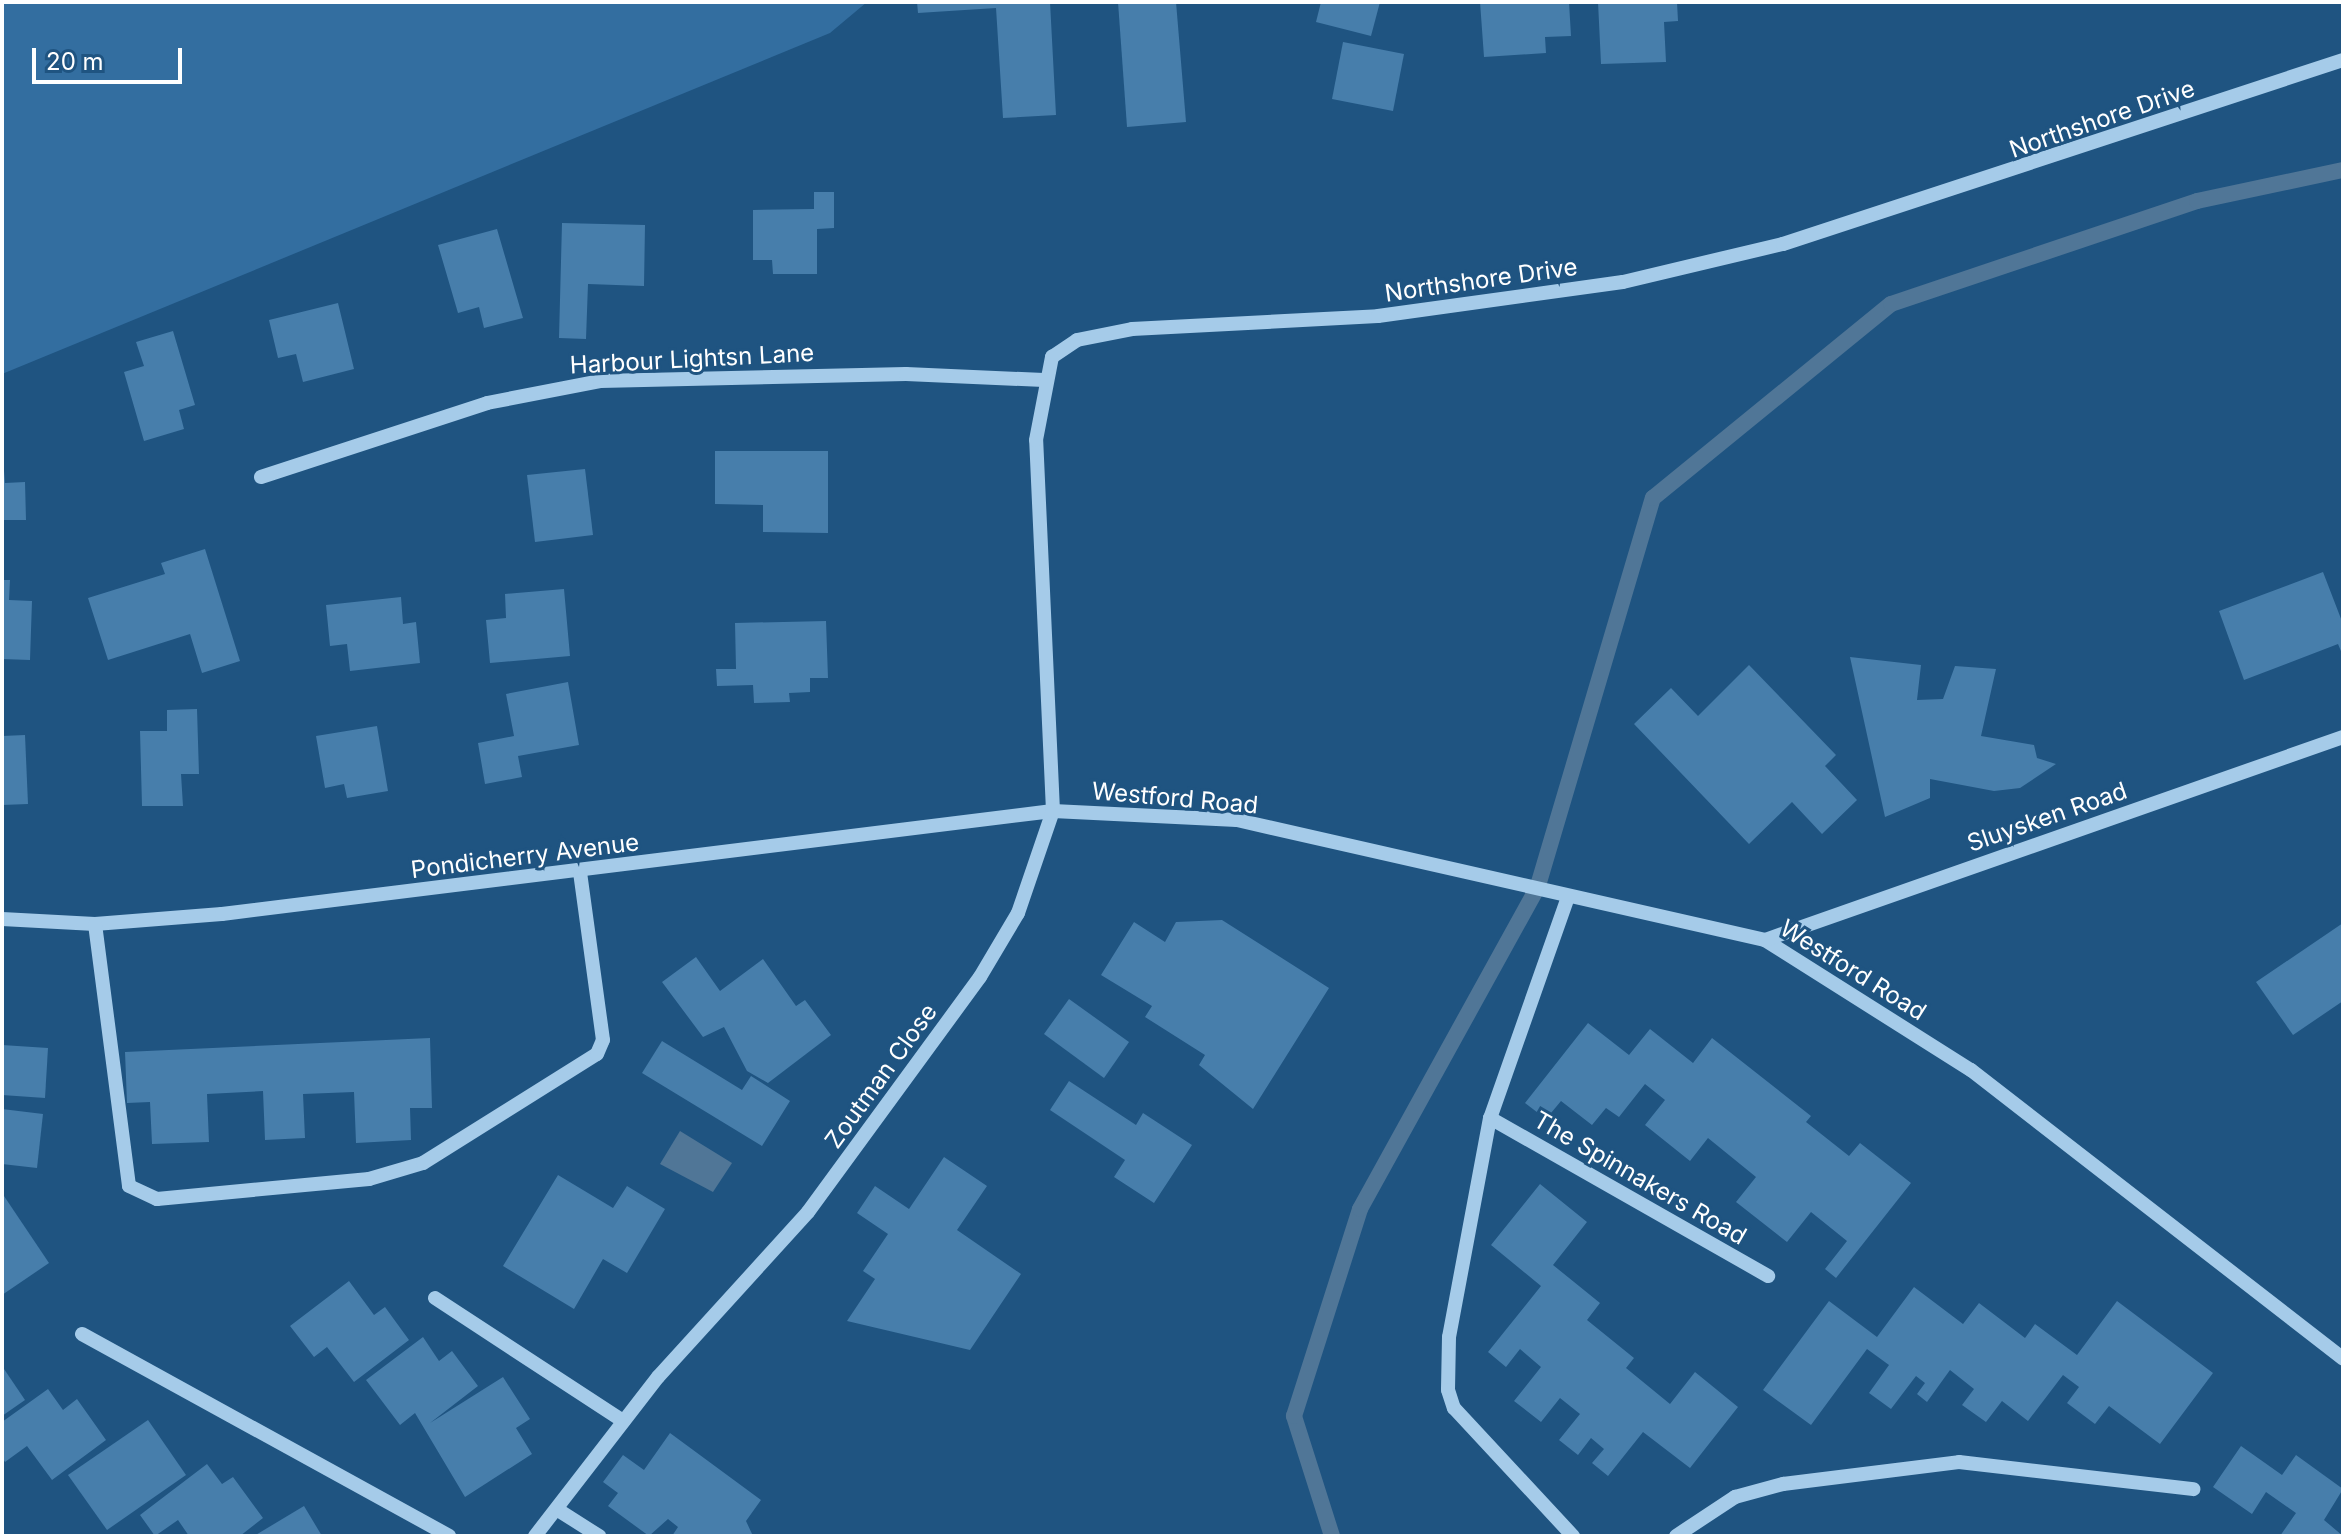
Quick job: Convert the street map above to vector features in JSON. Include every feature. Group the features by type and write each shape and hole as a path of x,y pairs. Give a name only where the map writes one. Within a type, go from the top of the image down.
{"street":[{"name":"Northshore Drive","path":"1053,811 1036,440 1044,380 1052,357 1077,340 1132,329 1509,302 1783,244 2343,60"},
{"name":"Harbour Lightsn Lane","path":"261,477 487,403 600,381 892,374 1044,380"},
{"name":"Sluysken Road","path":"1765,940 2343,737"},
{"name":"Pondicherry Avenue","path":"2,919 95,924 580,871 1053,811"},
{"name":"Westford Road","path":"1053,811 1237,820 1765,940 1971,1070 2343,1359"},
{"name":"Zoutman Close","path":"535,1536 558,1510 623,1421 808,1212 980,977 1018,913 1053,811"},
{"path":"95,924 129,1186 157,1199 369,1179 423,1163 597,1054 603,1040 580,871"},
{"path":"1568,897 1490,1118 1449,1337 1448,1390 1454,1408 1573,1536"},
{"name":"The Spinnakers Road","path":"1490,1118 1768,1276"},
{"path":"435,1298 623,1421"},
{"path":"82,1334 449,1536"},
{"path":"1676,1536 1714,1507 1762,1489 1959,1462 2193,1489"},
{"path":"558,1510 599,1536"}],"shaded area":[{"path":"2,2 867,2 830,33 2,374"},
{"path":"680,1131 732,1163 713,1192 660,1164"}],"building":[{"path":"917,2 1050,2 1056,115 1003,118 996,8 918,13"},
{"path":"1118,2 1176,2 1186,122 1127,127"},
{"path":"1321,2 1380,2 1371,36 1316,22"},
{"path":"1480,2 1569,2 1571,36 1545,37 1546,53 1484,57"},
{"path":"1598,2 1677,2 1678,21 1664,22 1666,62 1601,64"},
{"path":"1343,42 1404,54 1393,111 1332,99"},
{"path":"814,192 834,192 834,228 817,229 817,274 773,274 772,260 753,260 753,210 814,209"},
{"path":"562,223 645,225 644,286 588,284 586,339 559,338"},
{"path":"497,229 523,318 484,328 479,307 458,313 438,245"},
{"path":"338,303 354,369 303,382 296,354 278,358 269,320"},
{"path":"173,331 195,405 179,410 184,429 144,441 124,372 144,366 136,342"},
{"path":"2,446 5,483 25,482 26,520 2,520"},
{"path":"715,451 828,451 828,533 763,532 763,505 715,504"},
{"path":"585,469 593,535 535,542 527,475"},
{"path":"205,549 240,661 202,673 190,634 108,660 88,598 165,574 161,563"},
{"path":"2323,572 2343,624 2343,656 2338,644 2244,680 2219,611"},
{"path":"2,580 10,580 9,600 32,601 30,660 2,659"},
{"path":"564,589 570,656 490,663 486,620 506,618 505,594"},
{"path":"401,597 403,624 416,622 420,663 350,671 347,644 330,646 326,605"},
{"path":"826,621 828,678 810,678 810,692 789,693 790,702 754,703 753,685 717,686 716,669 736,669 735,623"},
{"path":"1850,657 1921,665 1917,700 1943,699 1955,666 1996,669 1981,736 2034,745 2037,758 2056,764 2020,788 1994,791 1930,779 1930,798 1885,817"},
{"path":"1749,665 1836,755 1825,766 1857,800 1822,834 1792,802 1749,844 1634,724 1671,688 1698,716"},
{"path":"568,682 579,745 518,756 522,777 485,784 478,743 514,736 506,694"},
{"path":"197,709 199,774 181,774 183,806 142,806 140,731 167,731 167,710"},
{"path":"377,726 388,791 347,798 344,784 325,788 316,736"},
{"path":"25,735 28,804 2,805 2,736"},
{"path":"1222,920 1329,988 1253,1109 1199,1065 1205,1055 1145,1017 1152,1006 1101,975 1134,922 1165,942 1176,922"},
{"path":"2343,923 2343,1001 2293,1035 2256,982"},
{"path":"696,957 720,991 763,959 796,1006 805,1000 831,1035 768,1083 747,1071 724,1027 703,1037 662,982"},
{"path":"1069,999 1129,1042 1104,1078 1044,1034"},
{"path":"1588,1023 1629,1055 1650,1029 1693,1063 1712,1038 1811,1116 1806,1122 1849,1156 1860,1143 1911,1183 1836,1278 1825,1269 1847,1241 1811,1212 1787,1242 1736,1202 1756,1177 1708,1138 1690,1161 1645,1125 1665,1100 1645,1084 1619,1117 1606,1108 1592,1125 1561,1101 1546,1119 1525,1103"},
{"path":"430,1038 432,1108 410,1108 411,1140 356,1143 354,1092 303,1094 305,1138 265,1140 263,1091 207,1094 209,1142 152,1144 150,1102 127,1103 125,1052"},
{"path":"662,1041 742,1090 751,1076 790,1101 762,1146 642,1073"},
{"path":"2,1045 48,1048 45,1098 2,1095"},
{"path":"1069,1081 1136,1125 1143,1113 1192,1145 1154,1203 1114,1177 1125,1160 1050,1110"},
{"path":"2,1109 43,1114 37,1168 2,1164"},
{"path":"944,1157 987,1186 957,1230 1021,1274 970,1350 847,1321 875,1279 863,1271 888,1234 857,1213 875,1186 909,1209"},
{"path":"558,1175 613,1208 627,1186 665,1209 627,1273 603,1259 574,1309 503,1266"},
{"path":"1540,1184 1587,1222 1553,1265 1600,1303 1587,1320 1634,1358 1626,1368 1670,1404 1695,1372 1738,1407 1690,1468 1643,1432 1608,1476 1592,1463 1604,1449 1591,1438 1578,1455 1559,1440 1580,1414 1560,1398 1541,1422 1514,1401 1541,1367 1520,1349 1506,1367 1488,1352 1541,1286 1491,1245"},
{"path":"2,1197 49,1263 2,1295"},
{"path":"349,1281 374,1315 385,1307 409,1340 354,1382 327,1347 314,1357 290,1326"},
{"path":"1914,1287 1963,1324 1979,1303 2025,1338 2035,1324 2077,1355 2117,1301 2213,1373 2160,1444 2109,1406 2095,1424 2067,1403 2079,1387 2063,1375 2028,1421 2002,1401 1986,1422 1962,1405 1974,1389 1950,1370 1927,1402 1917,1394 1925,1383 1916,1376 1891,1409 1869,1393 1889,1365 1867,1349 1811,1425 1763,1390 1829,1301 1877,1337"},
{"path":"423,1337 439,1361 452,1351 478,1386 430,1423 503,1377 530,1419 516,1428 532,1454 465,1497 415,1413 400,1425 366,1380"},
{"path":"2,1366 25,1400 2,1416"},
{"path":"48,1389 63,1410 77,1399 106,1440 52,1480 27,1446 5,1462 2,1457 2,1422"},
{"path":"148,1420 186,1475 107,1530 68,1475"},
{"path":"670,1433 761,1500 746,1521 753,1536 672,1536 678,1527 668,1519 649,1536 608,1506 618,1493 603,1482 623,1455 644,1470"},
{"path":"2241,1446 2282,1475 2296,1455 2343,1489 2324,1520 2343,1536 2280,1536 2296,1513 2266,1492 2252,1514 2213,1487"},
{"path":"207,1464 222,1484 233,1477 263,1518 240,1536 189,1536 178,1520 155,1536 140,1515"},
{"path":"304,1506 322,1536 254,1536"}],"waterway":[{"path":"1332,1536 1294,1416 1360,1209 1537,889 1653,498 1891,304 2197,201 2343,170"}]}
